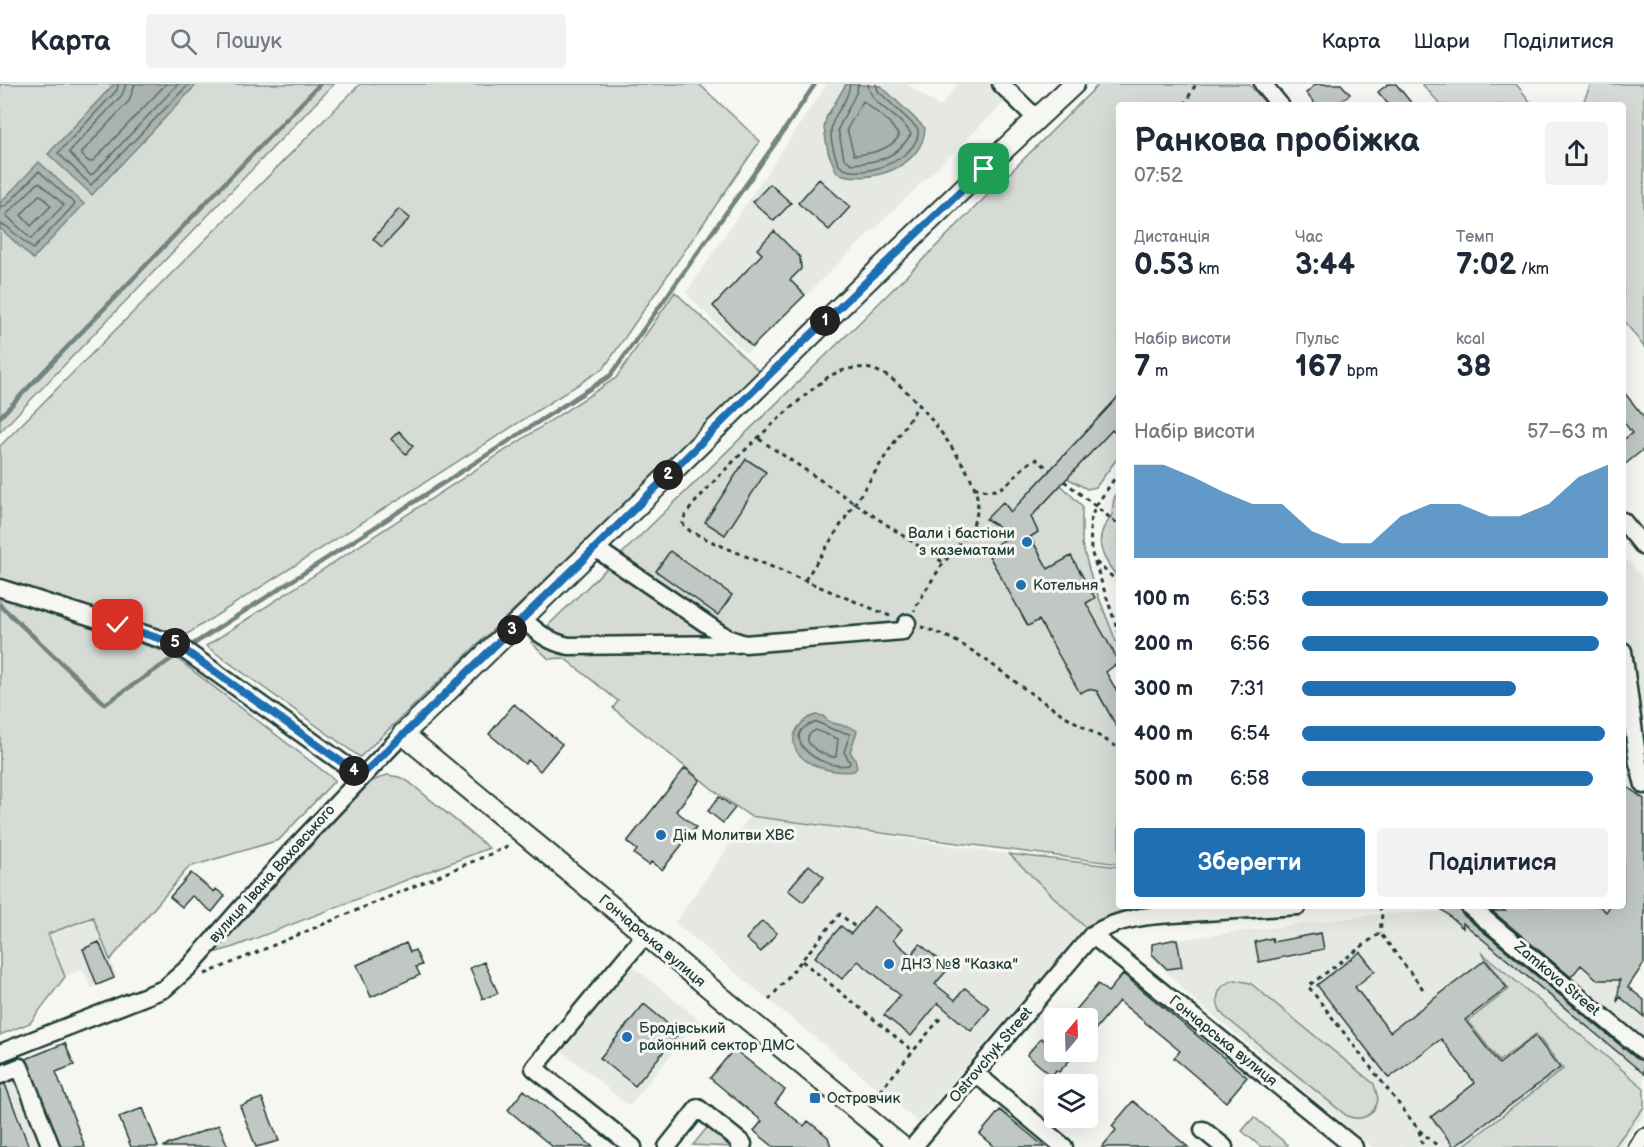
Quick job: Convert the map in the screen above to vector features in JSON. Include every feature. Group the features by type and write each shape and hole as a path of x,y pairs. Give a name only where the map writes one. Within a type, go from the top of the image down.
{"main road":[{"name":"вулиця Івана Ваховського","path":"403,734 523,619 772,372 1074,84"},
{"name":"Гончарська вулиця","path":"403,734 902,1147"}],"street":[{"path":"1001,84 1036,118"},
{"path":"1263,84 1278,102"},
{"path":"1626,524 1644,547"},
{"path":"595,548 727,638 745,644"},
{"path":"0,588 176,644 361,776"},
{"path":"523,619 547,639 569,646 745,644 903,631 907,623"},
{"path":"1627,692 1638,763 1644,785"},
{"name":"вулиця Івана Ваховського","path":"0,1053 164,989 184,972 361,776 403,734"},
{"path":"1092,935 1110,924 1136,918 1258,909"},
{"name":"Zamkova Street","path":"1473,909 1644,1051"},
{"path":"633,1147 534,1068 645,935"},
{"name":"Ostrovchyk Street","path":"913,1147 1092,935"},
{"name":"Гончарська вулиця","path":"1092,935 1353,1147"},
{"path":"0,1075 20,1067 51,1147"},
{"path":"975,1073 1064,1147"},
{"path":"667,1147 698,1108 742,1144 740,1147"},
{"path":"1203,1130 1224,1147"},
{"path":"1637,1147 1644,1137"}],"path":[{"path":"1186,102 1196,84"},
{"path":"1050,470 1036,459 1004,487 977,489 938,428 899,385 880,372 860,368 840,371 823,381 703,492 684,516 683,525 690,531 719,544 907,623 945,635 968,648 1037,698 1116,746"},
{"path":"805,580 918,406"},
{"path":"759,439 944,563"},
{"path":"1116,476 1095,507 1090,522 1090,540 1095,561 1116,625"},
{"path":"1064,481 1116,523"},
{"path":"907,623 944,563 975,521 978,505 973,485"},
{"path":"1095,561 1116,580"},
{"path":"196,977 528,838"},
{"path":"1380,909 1382,914 1380,933 1423,989"},
{"path":"769,1000 840,914 855,927"},
{"path":"1380,933 1308,986 1419,1130 1439,1147"},
{"path":"802,961 913,1052"},
{"path":"880,1091 943,1015"},
{"path":"1419,1130 1423,1147"}],"shaded area":[{"path":"0,84 334,84 0,432"},
{"path":"360,84 699,84 760,141 604,368 178,640 0,582 0,446"},
{"path":"827,84 907,84 940,107 958,84 989,84 1007,100 746,353 686,293"},
{"path":"1099,84 1249,84 1264,102 1116,102 1116,399 1011,512 1003,502 987,519 1000,528 1008,538 986,551 1028,625 1039,620 1080,692 1093,685 1116,726 1116,864 750,816 721,796 613,708 618,701 564,658 549,659 531,642 858,324"},
{"path":"1422,84 1516,84 1531,102 1438,102"},
{"path":"1591,84 1644,84 1644,347 1626,323 1626,102 1583,102"},
{"path":"675,292 761,373 360,757 206,646 616,378"},
{"path":"1116,429 1116,460 1096,487 1087,489 1067,478 1112,430"},
{"path":"1061,485 1082,506 1082,544 1092,580 1116,641 1116,657 1095,620 1072,611 1095,598 1071,556 1048,569 1031,537 1038,532 1031,517"},
{"path":"1116,494 1116,575 1103,555 1100,541 1104,527 1111,517"},
{"path":"1626,560 1644,581 1644,964 1628,986 1644,999 1644,1081 1608,1051 1644,1082 1644,1115 1620,1147 1372,1147 1189,995 1150,955 1151,943 1382,914 1440,912 1442,909 1626,909"},
{"path":"0,595 171,654 335,780 279,840 189,867 110,960 93,917 48,934 65,977 30,1023 0,1035"},
{"path":"387,775 409,782 489,848 213,953 370,782"},
{"name":"ДНЗ №8 \"Казка\"","path":"750,816 1009,854 1085,927 918,1122 675,923"},
{"path":"1009,854 1116,867 1116,909 1144,909 1115,914 1085,927"},
{"path":"93,917 117,977 91,988 83,969 65,976 49,935"},
{"path":"1481,952 1644,1088 1644,1107 1614,1147 1462,1147 1563,1069 1536,1034 1499,1061 1468,1021 1509,989"},
{"path":"630,964 699,1020 629,1106 560,1049"},
{"path":"1235,980 1250,983 1374,1084 1378,1099 1371,1113 1358,1118 1347,1116 1224,1016 1218,1005 1218,994 1224,985"},
{"path":"8,1063 40,1147 0,1147 0,1066"},
{"path":"1254,1117 1288,1145 1286,1147 1261,1147 1242,1131"},
{"path":"710,1124 735,1144 732,1147 693,1145"}],"water":[{"path":"114,84 197,84 92,195 48,154"},
{"path":"846,84 881,86 925,128 922,142 915,154 905,163 878,175 864,177 837,173 828,152 824,128 826,118"},
{"path":"39,162 84,204 33,259 0,228 0,203"},
{"path":"816,715 857,731 850,752 857,767 854,771 824,769 813,765 797,752 794,743 797,729 803,721"}],"building":[{"path":"1316,84 1341,84 1350,94 1341,102 1314,102 1306,93"},
{"path":"1388,84 1396,84 1411,102 1386,102 1378,92"},
{"path":"819,179 850,207 829,230 798,203"},
{"path":"770,184 791,203 774,221 753,202"},
{"path":"399,209 410,218 382,247 373,239"},
{"path":"774,231 800,257 801,269 790,280 805,295 752,347 713,306 762,254 757,249"},
{"path":"1626,395 1644,417 1644,449 1626,464 1626,438 1632,433 1626,425"},
{"path":"1116,399 1116,430 1114,432 1112,430 1031,517 1038,532 1030,537 1048,569 1071,556 1095,598 1086,603 1116,657 1116,664 1106,672 1116,690 1116,726 1097,691 1088,689 1080,693 1039,620 1028,626 986,550 1013,535 986,519 1003,502 1011,512"},
{"path":"399,431 413,446 406,454 391,439"},
{"path":"746,459 766,472 725,535 705,522"},
{"path":"670,551 732,595 718,615 656,571"},
{"path":"514,704 562,744 540,771 528,760 525,764 489,734"},
{"name":"Дім Молитви ХВЄ","path":"685,768 700,780 676,811 696,827 662,870 651,862 649,865 634,854 637,850 627,842"},
{"path":"1626,786 1644,799 1644,963 1628,987 1644,1000 1644,1017 1620,997 1617,1002 1620,980 1598,980 1581,965 1571,977 1492,911 1505,911 1503,909 1602,909 1606,912 1608,909 1626,909"},
{"path":"719,797 735,808 723,823 708,811"},
{"path":"809,865 824,877 803,902 788,890"},
{"path":"191,873 214,892 216,889 225,896 212,912 192,896 182,907 170,897"},
{"path":"874,906 902,929 893,940 911,955 920,944 949,968 935,984 955,1000 965,988 990,1008 971,1031 938,1003 911,1036 884,1015 900,995 858,961 842,979 815,957 841,926 851,934"},
{"path":"1441,909 1460,909 1462,914 1637,1059 1644,1061 1644,1074 1463,923 1463,928"},
{"path":"762,921 777,933 761,952 746,939"},
{"path":"1321,933 1324,949 1259,962 1255,942 1272,938 1273,942"},
{"path":"1177,939 1182,967 1167,969 1152,954 1152,944"},
{"path":"99,942 114,978 97,985 83,949"},
{"path":"406,943 410,952 415,950 422,965 416,967 420,975 371,997 357,965"},
{"path":"1360,952 1375,971 1355,987 1390,1032 1485,960 1507,988 1465,1020 1499,1064 1535,1036 1560,1068 1454,1147 1431,1117 1475,1083 1441,1039 1389,1078 1317,985"},
{"path":"484,962 498,993 483,999 470,968"},
{"path":"1123,974 1247,1077 1226,1102 1174,1058 1180,1051 1119,1001 1098,1026 1098,1008 1078,1008 1098,984 1108,992"},
{"path":"644,1004 679,1033 635,1086 600,1058"},
{"path":"1041,1038 1044,1041 1044,1062 1068,1062 1059,1072 1056,1070 1053,1074 1050,1074 1027,1055"},
{"path":"65,1043 74,1065 56,1072 85,1147 61,1147 26,1059"},
{"path":"734,1049 785,1090 775,1103 804,1126 808,1121 828,1137 831,1147 774,1147 754,1131 762,1121 710,1078"},
{"path":"5,1084 29,1147 0,1147 0,1085"},
{"path":"524,1090 593,1147 553,1147 508,1110"},
{"path":"262,1098 279,1141 256,1147 240,1106"},
{"path":"1133,1101 1188,1147 1102,1147 1116,1130 1112,1126"},
{"path":"143,1108 158,1147 131,1147 119,1117"},
{"path":"1000,1110 1045,1147 995,1147 980,1134"},
{"path":"219,1125 228,1147 164,1147 164,1146"}],"waterway":[{"path":"0,417 320,84"},
{"path":"0,605 105,704 192,645 611,375 815,84"}],"place":[{"name":"Вали і бастіони з казематами","path":"1027,542"},
{"name":"Котельня","path":"1021,585"},
{"name":"Дім Молитви ХВЄ","path":"661,835"},
{"name":"ДНЗ №8 \"Казка\"","path":"889,964"},
{"name":"Бродівський районний сектор ДМС","path":"627,1037"},
{"name":"Островчик","path":"815,1098"}],"route":[{"path":"118,625 176,644 361,776 772,372 984,169"}]}
